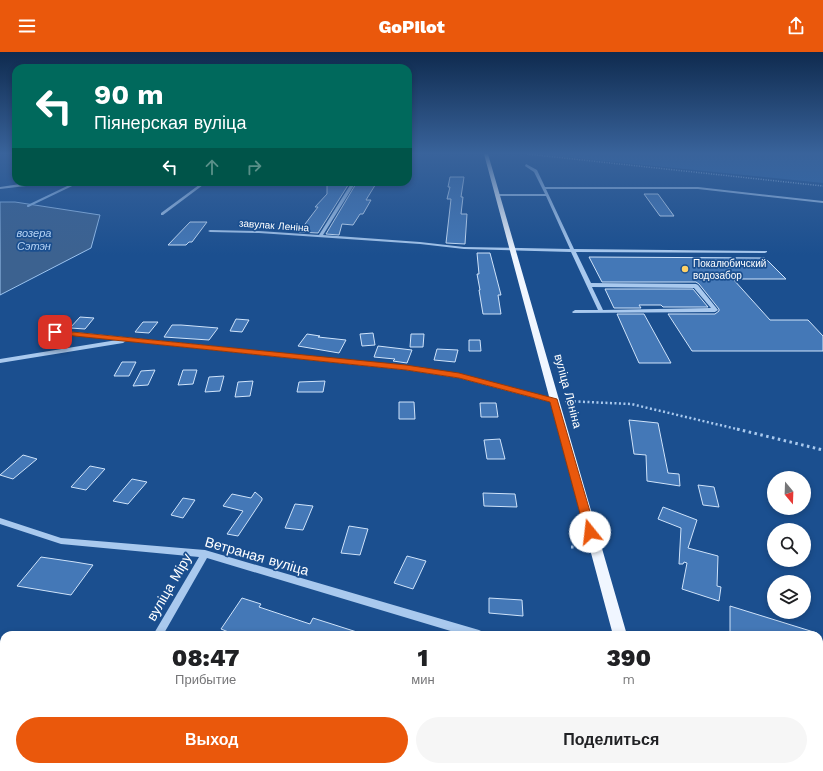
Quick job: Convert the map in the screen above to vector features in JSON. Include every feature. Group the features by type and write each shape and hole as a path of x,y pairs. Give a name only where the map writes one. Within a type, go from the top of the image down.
{"main road":[{"name":"вуліца Леніна","path":"496,188 619,631"}],"street":[{"path":"162,214 198,188"},
{"name":"завулак Леніна","path":"210,231 258,232 320,237 351,188"},
{"path":"601,311 545,188 698,188 823,202"},
{"path":"498,195 548,195"},
{"path":"320,237 420,243 464,248 765,252"},
{"path":"575,312 715,310 696,286 589,286"},
{"path":"55,332 406,368 459,376 554,401"},
{"path":"0,361 135,339"},
{"name":"Ветраная вуліца","path":"0,522 60,541 205,554 466,631"},
{"name":"вуліца Міру","path":"160,631 205,554"}],"path":[{"path":"554,401 631,404 823,450"}],"water":[{"name":"возера Сэтэн","path":"0,202 15,202 100,215 91,248 0,295"}],"building":[{"path":"327,188 347,188 318,233 299,232 318,207 315,207 327,194"},
{"path":"354,188 374,188 366,200 371,200 363,214 360,214 353,225 342,224 339,235 326,234"},
{"path":"450,188 462,188 461,214 467,214 465,244 446,243 451,199 447,199"},
{"path":"644,194 658,194 674,216 660,216"},
{"path":"190,222 207,222 192,242 189,242 186,245 168,245"},
{"path":"477,253 490,253 501,295 498,295 501,314 483,314 477,274 479,274"},
{"path":"589,257 765,258 786,279 733,279 770,320 808,320 823,336 823,351 692,351 668,314 715,314 719,311 699,284 696,282 602,282"},
{"path":"605,289 693,289 708,307 663,307 661,305 639,305 641,308 614,308"},
{"path":"617,314 644,314 671,363 639,363"},
{"path":"80,317 94,318 85,329 70,328"},
{"path":"236,319 249,320 242,332 230,331"},
{"path":"143,322 158,322 149,333 135,332"},
{"path":"172,325 218,328 209,340 164,337"},
{"path":"373,333 375,345 362,346 360,334"},
{"path":"307,334 320,336 318,337 346,340 339,353 298,346"},
{"path":"411,334 424,334 423,347 410,347"},
{"path":"469,340 480,340 481,351 469,351"},
{"path":"378,346 412,350 407,363 393,361 395,359 374,357"},
{"path":"437,349 458,350 455,362 434,360"},
{"path":"122,362 136,362 129,376 114,376"},
{"path":"155,370 148,385 133,386 141,371"},
{"path":"183,370 197,370 193,384 178,385"},
{"path":"224,376 220,391 205,392 209,377"},
{"path":"253,381 250,396 235,397 238,382"},
{"path":"325,381 323,392 297,392 299,382"},
{"path":"399,402 414,402 415,419 399,419"},
{"path":"480,403 496,403 498,417 481,417"},
{"path":"629,420 658,423 668,473 679,474 680,486 647,481 646,455 634,454"},
{"path":"500,439 505,459 487,459 484,440"},
{"path":"23,455 37,459 13,479 0,475"},
{"path":"90,466 105,469 86,490 71,487"},
{"path":"132,479 147,482 128,504 113,501"},
{"path":"698,485 714,487 719,507 703,505"},
{"path":"255,492 262,498 262,500 238,536 227,534 243,511 223,506 232,494 251,498"},
{"path":"483,493 515,494 517,507 484,506"},
{"path":"183,498 195,500 183,518 171,515"},
{"path":"295,504 313,506 303,530 285,528"},
{"path":"663,507 697,520 688,548 718,556 717,586 721,587 719,601 682,589 687,563 684,562 683,564 679,564 681,528 658,519"},
{"path":"349,526 368,529 360,555 341,553"},
{"path":"407,556 426,561 413,589 394,583"},
{"path":"41,557 93,565 71,595 17,586"},
{"path":"242,598 261,604 259,607 310,624 313,618 354,631 226,631 221,629"},
{"path":"489,598 522,600 523,616 489,613"},
{"path":"730,606 767,617 767,619 772,619 811,631 730,631"}],"waterway":[{"path":"28,206 66,188"}],"place":[{"name":"Покалюбичский водозабор","path":"685,269"}],"route":[{"path":"55,332 406,368 459,376 554,401 590,532"}]}
